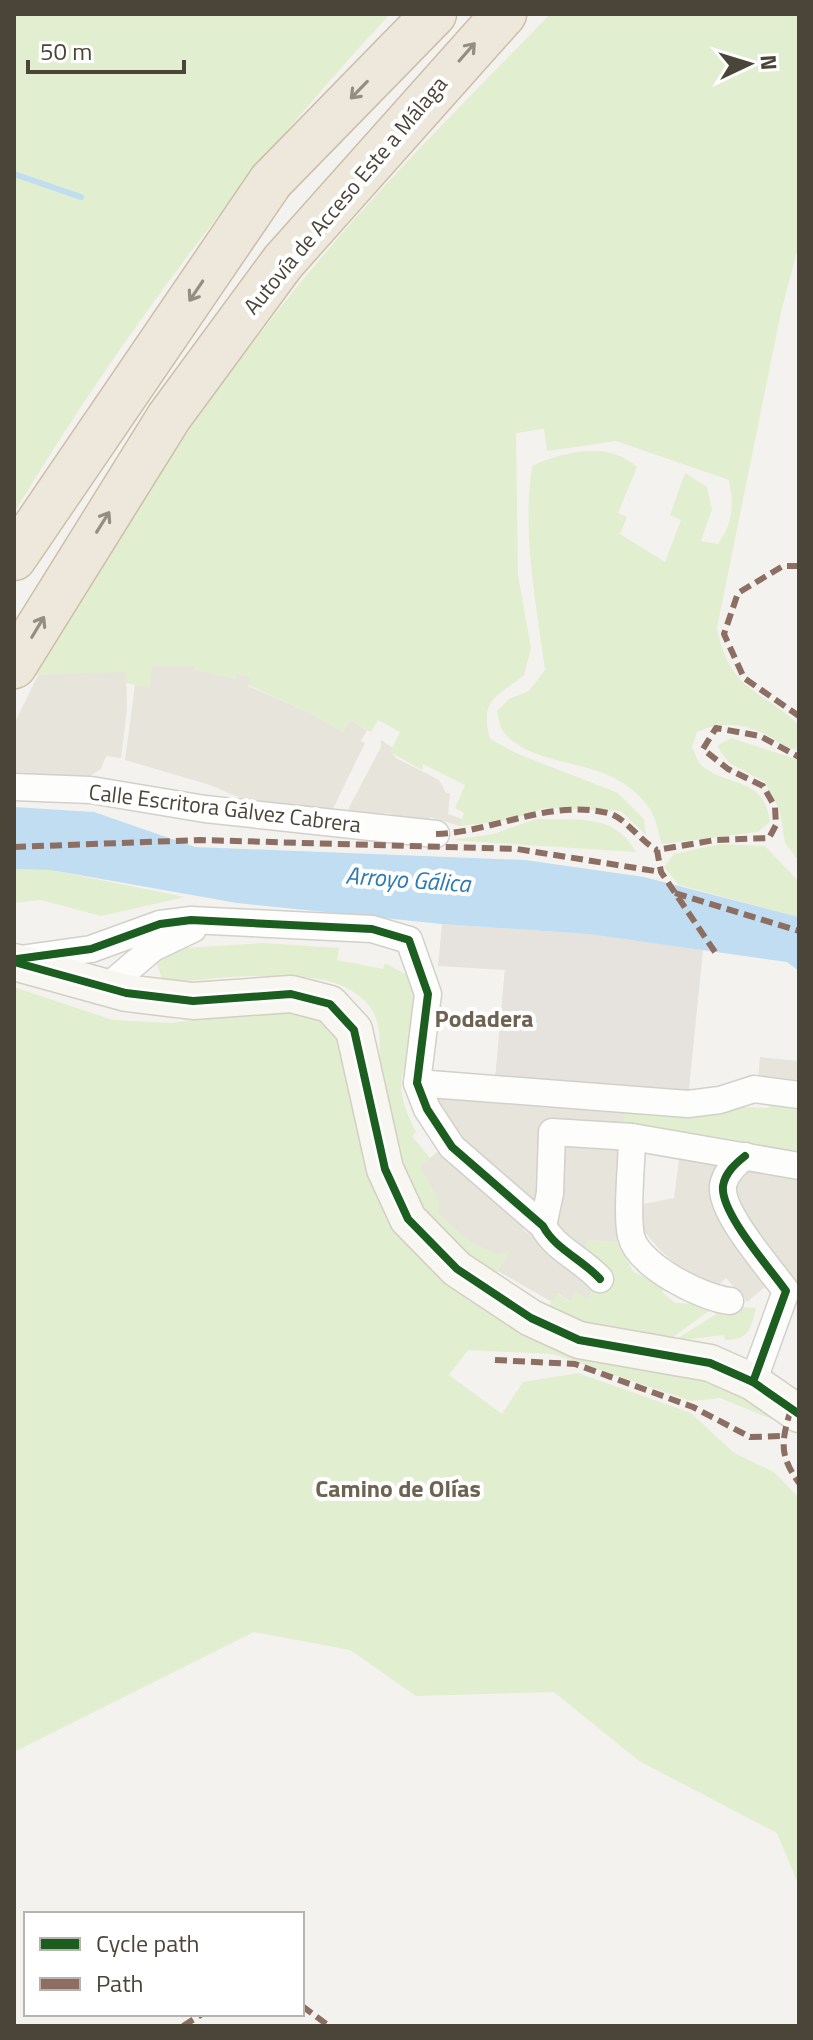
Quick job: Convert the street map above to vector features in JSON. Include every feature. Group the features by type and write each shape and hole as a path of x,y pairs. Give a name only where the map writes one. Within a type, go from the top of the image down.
{"highway":[{"path":"14,558 271,181 434,14"},
{"name":"Autovía de Acceso Este a Málaga","path":"14,666 169,417 283,262 504,14"}],"main road":[{"path":"14,961 106,988 193,1001 291,994 330,1004 354,1030 385,1169 408,1219 457,1269 531,1318 579,1340 710,1363 753,1382 799,1414"}],"street":[{"name":"Calle Escritora Gálvez Cabrera","path":"14,787 91,790 205,809 436,834"},
{"path":"106,988 153,948 179,933 220,922"},
{"path":"14,961 91,949 160,924 220,922 372,929 409,940 428,994 417,1083 427,1109 452,1147 543,1226 551,1241 583,1260 600,1279"},
{"path":"106,988 111,954 123,939"},
{"path":"153,948 148,963 155,983 193,1001"},
{"path":"417,1083 688,1104 720,1100 754,1089 799,1095"},
{"path":"543,1226 550,1193 552,1132 632,1137 799,1166"},
{"path":"632,1137 631,1238 652,1265 710,1299 730,1301"},
{"path":"745,1156 731,1168 723,1184 725,1205 786,1291 753,1382"}],"shaded area":[{"path":"152,666 195,666 235,679 237,673 251,677 248,686 308,712 343,732 350,720 367,730 361,741 365,743 328,819 264,808 210,785 125,760 135,685 149,687"},
{"path":"126,672 127,710 121,758 106,756 101,769 88,777 61,780 14,773 14,724 38,675"},
{"path":"381,740 393,748 391,752 396,758 439,780 446,793 450,793 448,814 462,819 460,826 430,817 426,826 407,817 405,822 389,813 344,817 381,747"},
{"path":"442,924 588,934 703,950 688,1098 495,1081 505,970 438,966"},
{"path":"505,969 522,971 513,1066 543,1070 541,1086 495,1081"},
{"path":"760,1057 799,1061 799,1084 758,1080"},
{"path":"438,1090 624,1103 624,1128 546,1124 537,1205 476,1160 433,1102"},
{"path":"617,1141 620,1210 617,1242 588,1240 586,1255 552,1237 559,1142"},
{"path":"441,1149 527,1222 523,1230 576,1261 597,1282 587,1299 570,1302 558,1293 552,1302 498,1271 510,1251 498,1255 469,1242 437,1213 420,1166"},
{"path":"680,1152 727,1161 716,1189 771,1282 747,1302 726,1278 710,1293 660,1250 641,1228 638,1205 674,1198"},
{"path":"748,1166 799,1176 799,1301 731,1199 737,1173"}],"green space":[{"path":"14,14 390,14 287,131 189,254 98,381 14,513"},
{"path":"550,14 799,14 799,244 781,312 717,628 723,649 738,677 799,725 799,750 756,730 731,725 714,726 697,732 692,748 701,765 743,784 760,796 770,822 758,832 662,844 650,809 634,791 597,771 521,746 501,727 497,711 509,699 529,691 545,670 529,543 532,466 558,456 586,451 600,451 626,459 637,467 618,513 627,517 620,534 665,562 681,520 670,515 685,473 707,487 712,509 701,541 718,544 727,529 732,506 729,480 616,441 547,451 544,429 516,433 518,575 531,648 524,675 493,700 487,725 490,739 518,754 618,793 644,819 646,835 621,811 545,808 510,820 460,826 464,813 455,808 465,785 423,764 422,770 390,752 400,732 378,720 371,732 350,720 343,732 308,712 248,685 251,677 237,673 235,679 195,670 195,666 152,666 149,688 126,683 125,672 34,675 135,510 208,404 285,302 380,191"},
{"path":"731,738 799,760 799,861 785,843 780,811 765,782 729,763 717,746"},
{"path":"536,819 593,821 616,830 636,852 451,840 493,834"},
{"path":"720,844 765,846 799,882 799,917 679,885 664,867 674,854"},
{"path":"14,869 51,870 185,897 101,916 41,900 14,903"},
{"path":"263,943 339,948 337,960 383,969 385,963 414,979 416,1023 401,1088 416,1132 412,1136 430,1158 420,1166 440,1203 438,1213 469,1242 498,1255 511,1250 491,1283 415,1213 378,1091 380,1046 376,1019 359,996 331,982 299,977 162,979 155,958 171,949"},
{"path":"14,987 113,1020 172,1023 272,1007 316,1014 338,1032 415,1249 778,1412 774,1420 720,1398 691,1401 553,1354 468,1350 449,1375 502,1414 523,1382 578,1373 691,1413 734,1453 774,1472 799,1498 799,1886 777,1833 639,1761 554,1692 416,1696 350,1650 254,1632 14,1752"},
{"path":"779,1097 799,1101 799,1156 624,1130 624,1103 768,1108"},
{"path":"588,1240 617,1242 633,1271 664,1288 662,1292 675,1303 708,1304 709,1311 669,1340 637,1341 546,1311 557,1293 569,1302 576,1291 587,1299 597,1282 586,1255"},
{"path":"715,1305 756,1308 748,1332 740,1338 725,1340 724,1335 673,1341 715,1315"}],"water":[{"name":"Arroyo Gálica","path":"14,807 94,812 195,847 525,860 644,877 799,917 799,971 787,962 588,934 442,924 237,903 51,870 14,869"}],"waterway":[{"path":"14,174 81,197"}],"marked path":[{"path":"799,566 783,566 738,593 724,634 744,678 799,716"},
{"path":"715,952 661,872 657,850 715,840 769,838 776,825 775,807 763,786 728,769 703,749 716,728 760,736 799,757"},
{"path":"436,834 543,813 586,810 614,815 657,850"},
{"path":"14,847 200,840 517,849 661,872"},
{"path":"675,893 799,931"},
{"path":"495,1360 575,1364 693,1407 750,1437 783,1436"},
{"path":"791,1409 784,1448 788,1464 799,1483"},
{"path":"304,2007 329,2026"},
{"path":"183,2026 199,2016"}],"cycle path":[{"path":"17,959 91,949 160,924 191,920 372,929 409,940 428,994 417,1083 427,1109 452,1147 600,1279"},
{"path":"14,962 126,993 193,1001 291,994 330,1004 354,1030 385,1169 408,1219 457,1269 531,1318 579,1340 710,1363 753,1382 799,1414"},
{"path":"745,1156 726,1177 724,1197 737,1225 786,1291 753,1382"}],"district":[{"name":"Podadera","path":"484,1018"},
{"name":"Camino de Olías","path":"398,1488"}]}
